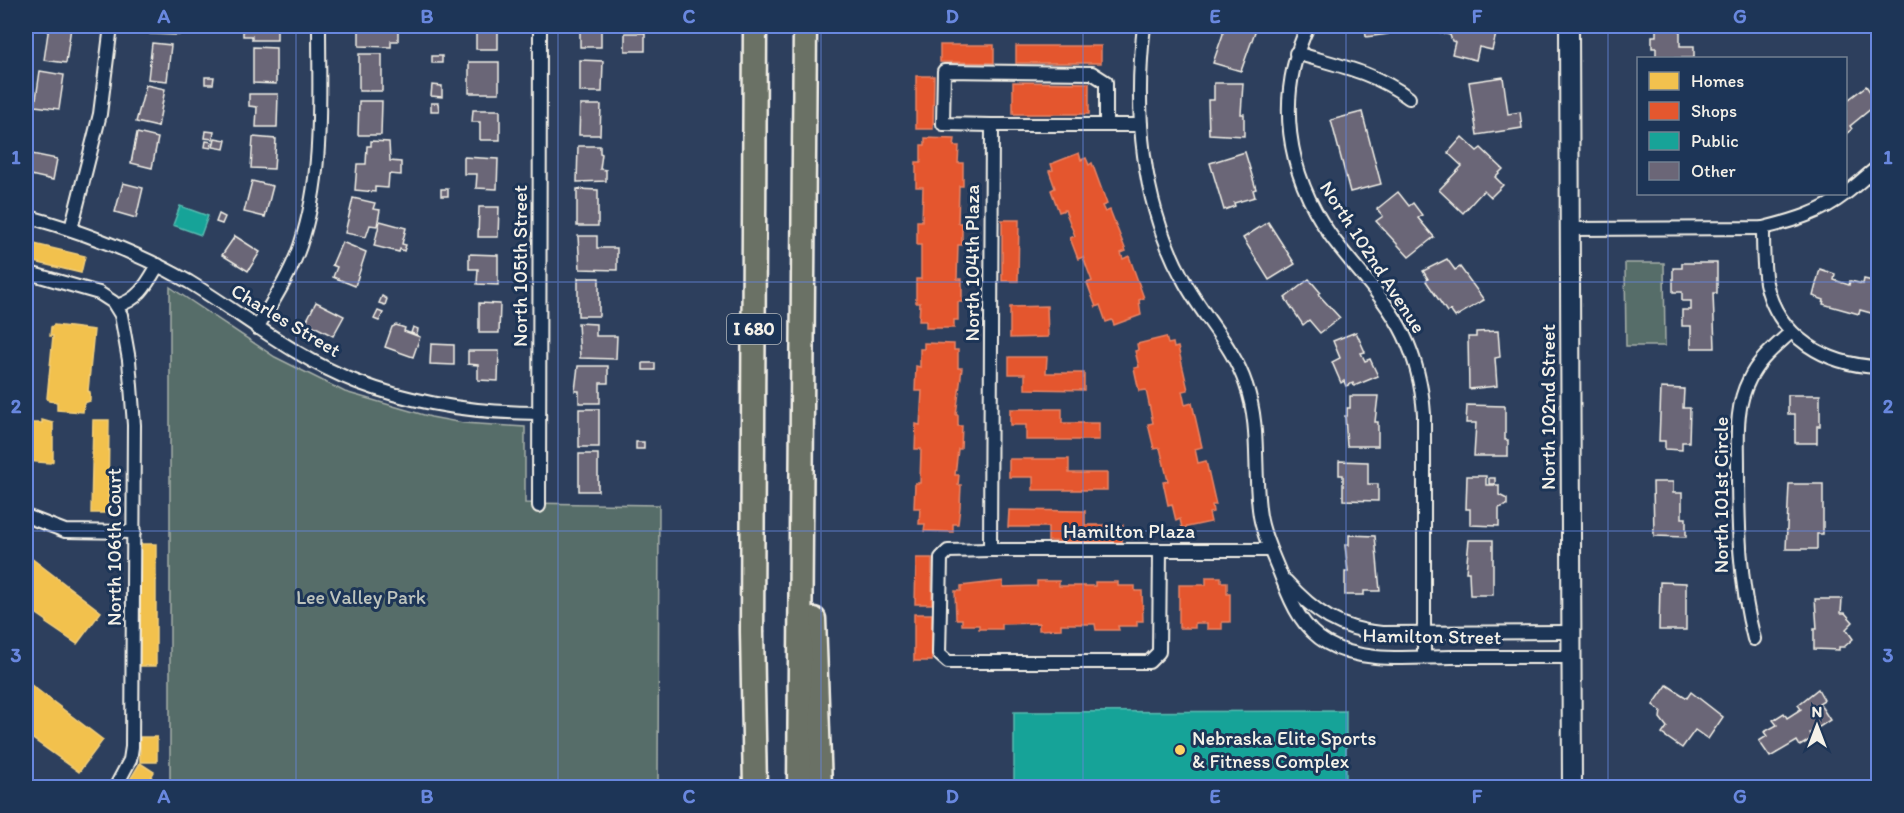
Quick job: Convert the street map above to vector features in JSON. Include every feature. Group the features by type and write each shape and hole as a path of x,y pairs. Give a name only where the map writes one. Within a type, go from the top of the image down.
{"highway":[{"name":"I 680","path":"755,26 752,632 755,788"},
{"name":"I 680","path":"799,788 804,453 805,26"},
{"path":"804,453 820,788"},
{"path":"740,788 752,632"}],"main road":[{"name":"North 102nd Street","path":"1569,26 1572,788"}],"street":[{"path":"71,229 100,114 111,26"},
{"path":"257,328 283,284 299,247 311,210 317,168 319,26"},
{"name":"North 105th Street","path":"539,506 540,26"},
{"path":"1144,26 1141,125 1151,198 1165,241 1190,291 1228,346 1249,393 1254,416 1258,501 1269,550 1281,576"},
{"name":"North 102nd Avenue","path":"1308,26 1296,54 1288,115 1294,158 1304,188 1332,237 1396,321 1410,349 1419,377 1424,414 1424,657"},
{"path":"1296,54 1371,75 1390,83 1409,98"},
{"path":"1106,125 1106,82 1092,72 944,71 943,124 992,125 1106,125 1141,125"},
{"name":"North 104th Plaza","path":"990,550 992,125"},
{"path":"1847,191 1878,167"},
{"path":"1569,229 1762,228 1791,221 1827,206 1841,195"},
{"name":"Charles Street","path":"26,216 118,245 158,265 316,363 380,390 461,408 539,413"},
{"path":"1762,228 1769,293 1778,314 1791,332 1811,349 1838,361 1878,367"},
{"path":"26,272 99,293 116,306 130,303 141,292 158,265"},
{"name":"North 106th Court","path":"115,788 123,775 132,747 134,532 134,425 126,343 116,306"},
{"name":"North 101st Circle","path":"1754,639 1744,597 1738,554 1738,415 1744,392 1755,369 1791,332"},
{"path":"26,516 65,531 134,532"},
{"name":"Hamilton Plaza","path":"1160,550 1159,652 1149,662 948,662 939,654 941,558 948,551 990,550 1160,550 1269,550"},
{"name":"Hamilton Street","path":"1281,576 1304,601 1339,625 1368,632 1571,632"},
{"name":"Hamilton Street","path":"1281,576 1290,600 1303,622 1327,643 1363,656 1571,657"}],"green space":[{"path":"1625,263 1664,263 1665,346 1626,346"},
{"name":"Lee Valley Park","path":"170,287 275,357 345,392 431,417 463,423 525,427 525,503 659,505 658,787 170,788"}],"building: Homes":[{"path":"26,242 85,256 81,273 26,260"},
{"path":"54,325 94,330 88,391 90,401 84,403 83,412 57,410 57,402 49,401 47,398 53,336 50,336 51,327"},
{"path":"42,420 53,423 53,461 50,463 26,461 26,423 42,423"},
{"path":"93,420 109,420 108,513 91,513"},
{"path":"139,544 156,544 156,666 139,666"},
{"path":"26,554 101,612 77,644 26,608"},
{"path":"26,681 103,740 79,772 26,734"},
{"path":"140,737 157,737 157,762 140,762"},
{"path":"140,763 154,772 145,788 125,788"}],"building: Shops":[{"path":"940,45 994,45 994,63 940,62"},
{"path":"1016,46 1101,46 1101,63 1016,63"},
{"path":"916,76 934,76 933,129 916,129"},
{"path":"1013,82 1089,83 1089,114 1013,114"},
{"path":"925,138 955,139 954,146 959,146 958,163 963,163 963,186 959,186 958,223 962,223 962,245 958,245 957,279 962,279 962,302 958,302 958,320 954,320 954,328 926,328 926,321 919,321 920,303 916,303 916,279 921,279 921,245 917,245 917,221 922,221 923,187 916,187 916,162 921,162 921,145 925,145"},
{"path":"1079,153 1081,160 1086,158 1089,165 1092,163 1107,204 1102,206 1105,212 1110,210 1126,251 1121,253 1123,259 1129,256 1144,298 1139,300 1141,315 1114,325 1112,320 1106,322 1100,305 1096,307 1087,283 1092,281 1083,257 1078,259 1070,238 1075,236 1065,210 1059,212 1051,190 1055,188 1049,171 1053,170 1051,164"},
{"path":"1002,220 1019,220 1018,281 1002,281"},
{"path":"1047,306 1048,337 1010,338 1010,307"},
{"path":"1166,337 1168,344 1173,343 1174,348 1178,347 1188,390 1182,391 1185,405 1192,403 1202,447 1195,449 1198,463 1206,461 1216,505 1212,505 1213,512 1209,513 1211,522 1182,528 1180,519 1176,521 1172,504 1168,505 1163,482 1168,481 1160,448 1154,449 1148,424 1153,423 1146,390 1139,391 1134,368 1139,367 1135,351 1138,350 1137,344"},
{"path":"924,343 954,344 954,350 958,350 958,368 962,368 956,415 958,415 958,426 962,426 961,449 958,449 955,475 959,475 958,485 961,485 960,507 958,524 953,524 953,532 924,531 925,524 919,524 920,508 914,508 915,483 920,483 921,449 915,449 916,424 920,425 922,391 915,391 916,366 920,367 920,349 924,349"},
{"path":"1009,357 1047,357 1046,373 1084,373 1084,390 1025,389 1025,374 1009,374"},
{"path":"1010,409 1062,409 1062,423 1099,423 1099,440 1026,440 1026,425 1010,425"},
{"path":"1009,459 1069,459 1069,473 1107,473 1107,490 1033,490 1033,477 1009,477"},
{"path":"1009,510 1085,511 1085,525 1123,525 1122,542 1048,541 1048,527 1008,527"},
{"path":"916,558 932,558 932,604 915,604"},
{"path":"1206,577 1221,577 1221,582 1227,582 1227,594 1230,594 1230,622 1222,622 1222,629 1207,629 1207,623 1195,623 1195,628 1179,628 1179,585 1206,585"},
{"path":"1003,581 1003,587 1037,586 1037,581 1059,581 1059,586 1095,586 1095,582 1118,582 1118,586 1135,586 1135,591 1142,591 1143,621 1137,621 1137,626 1118,626 1119,630 1096,630 1095,624 1061,624 1061,629 1039,630 1039,623 1002,624 1002,629 979,629 979,625 962,625 962,619 956,619 955,591 961,591 961,586"},
{"path":"914,614 932,614 932,661 914,661"}],"building: Public":[{"path":"180,206 208,216 201,235 173,225"},
{"name":"Nebraska Elite Sports & Fitness Complex","path":"1346,711 1346,788 1014,788 1014,712"}],"building: Other":[{"path":"49,26 71,27 66,63 44,60"},
{"path":"150,26 179,26 179,35 150,34"},
{"path":"243,26 277,26 277,40 252,40 252,36 243,36"},
{"path":"398,26 398,41 391,41 391,47 359,46 359,27"},
{"path":"476,26 498,26 498,49 476,49"},
{"path":"580,26 601,26 601,47 580,47"},
{"path":"1222,26 1257,26 1241,71 1213,63 1223,34"},
{"path":"1365,26 1387,26 1388,34 1366,37"},
{"path":"1436,26 1498,26 1492,50 1479,47 1476,60 1452,54 1455,42 1452,41 1450,35 1434,31"},
{"path":"1656,26 1692,26 1680,27 1680,46 1694,46 1694,57 1656,57 1656,48 1652,48 1652,36 1656,36"},
{"path":"625,33 645,33 645,51 625,51"},
{"path":"152,43 171,45 167,81 148,79"},
{"path":"253,47 276,48 276,84 253,83"},
{"path":"359,54 382,54 382,91 359,91"},
{"path":"432,56 442,56 442,63 432,63"},
{"path":"580,60 603,61 602,92 580,92"},
{"path":"469,62 499,62 499,93 469,93"},
{"path":"40,71 64,75 59,109 35,106"},
{"path":"205,77 214,77 213,84 205,84"},
{"path":"1503,77 1508,114 1520,112 1522,128 1477,135 1469,82"},
{"path":"1214,83 1243,83 1241,114 1244,114 1244,136 1209,134 1208,100 1214,100"},
{"path":"146,85 165,89 158,127 136,122"},
{"path":"432,85 442,86 442,97 431,96"},
{"path":"1866,86 1878,103 1850,126 1852,129 1847,133 1847,95 1849,99"},
{"path":"249,94 278,94 277,127 256,127 257,107 249,106"},
{"path":"359,101 382,101 381,135 358,135"},
{"path":"431,103 438,103 439,111 431,111"},
{"path":"580,105 601,105 600,135 579,135"},
{"path":"473,110 500,110 500,140 480,140 480,122 472,122"},
{"path":"1362,112 1381,184 1350,192 1331,120"},
{"path":"206,131 214,132 213,139 205,138"},
{"path":"137,133 158,138 152,168 131,163"},
{"path":"253,137 276,139 274,169 251,168"},
{"path":"1462,137 1477,151 1481,148 1503,169 1495,177 1503,185 1491,197 1484,190 1463,213 1439,190 1462,166 1448,153"},
{"path":"215,138 226,140 224,149 213,147"},
{"path":"206,141 212,142 211,148 205,147"},
{"path":"371,141 389,142 390,161 401,162 401,175 389,174 388,188 375,187 375,192 355,190 357,164 366,164 367,146 371,146"},
{"path":"578,146 600,146 602,154 600,169 606,170 606,181 577,182"},
{"path":"1245,152 1256,189 1253,190 1255,197 1234,203 1235,206 1224,210 1210,163"},
{"path":"27,153 57,159 53,180 26,174"},
{"path":"464,157 498,159 497,189 476,188 477,174 464,174"},
{"path":"252,181 273,186 265,217 244,212"},
{"path":"123,183 143,188 136,218 115,212"},
{"path":"441,189 448,189 448,196 441,196"},
{"path":"577,189 598,190 598,226 577,226"},
{"path":"1398,192 1409,206 1413,203 1422,215 1418,218 1434,237 1409,257 1376,221 1383,216 1377,209"},
{"path":"353,198 375,203 373,209 380,210 377,226 370,225 366,237 345,233"},
{"path":"479,207 499,207 498,237 478,237"},
{"path":"219,214 225,217 222,224 216,222"},
{"path":"380,221 406,228 402,244 406,245 404,251 400,249 399,252 374,246"},
{"path":"1268,222 1295,264 1269,280 1243,238"},
{"path":"235,236 260,252 248,271 222,255"},
{"path":"578,236 597,236 597,248 617,248 617,270 580,269"},
{"path":"342,242 366,252 355,286 333,277 337,267 332,265"},
{"path":"469,254 498,255 498,285 477,284 478,269 469,269"},
{"path":"1447,259 1455,270 1460,267 1484,300 1455,317 1450,310 1447,312 1426,281 1428,279 1423,271"},
{"path":"1682,263 1717,263 1717,293 1713,293 1715,348 1691,348 1691,326 1682,326 1682,310 1691,310 1691,301 1682,301 1682,292 1673,292 1673,268 1682,268"},
{"path":"1820,269 1835,274 1834,280 1849,285 1850,281 1863,284 1864,279 1877,282 1878,315 1860,310 1859,314 1823,304 1824,300 1813,296"},
{"path":"578,278 599,278 599,316 578,316"},
{"path":"1309,279 1320,292 1318,294 1340,318 1320,333 1309,320 1303,325 1285,298"},
{"path":"382,296 387,299 385,305 379,303"},
{"path":"316,302 344,316 333,336 306,322"},
{"path":"479,303 500,304 499,333 479,333"},
{"path":"378,311 383,313 379,321 374,319"},
{"path":"578,323 596,324 596,336 617,336 616,359 580,358"},
{"path":"396,325 420,337 413,357 385,347 392,327"},
{"path":"413,327 418,329 417,335 411,333"},
{"path":"1498,331 1500,357 1495,358 1497,386 1469,389 1468,337 1476,337 1476,332"},
{"path":"1356,332 1365,352 1361,353 1365,361 1370,359 1378,376 1354,386 1353,383 1346,386 1344,381 1341,383 1332,362 1340,358 1333,341"},
{"path":"431,344 454,345 454,365 430,364"},
{"path":"468,351 499,351 498,381 478,380 478,365 468,364"},
{"path":"643,363 655,363 655,370 643,370"},
{"path":"578,366 608,366 608,383 600,383 600,403 579,403 579,391 575,391"},
{"path":"1661,388 1684,389 1683,408 1690,408 1689,442 1682,442 1682,450 1665,449 1665,441 1659,441"},
{"path":"1788,395 1820,395 1820,426 1817,426 1817,443 1795,443 1795,414 1788,414"},
{"path":"1350,396 1378,396 1375,422 1378,422 1378,446 1347,446 1345,416 1347,416 1347,408 1350,408"},
{"path":"1467,405 1505,406 1505,440 1508,440 1508,456 1474,456 1476,423 1466,423"},
{"path":"579,409 599,409 599,447 579,447"},
{"path":"636,442 644,442 644,449 636,449"},
{"path":"579,454 598,454 598,491 579,491"},
{"path":"1339,461 1368,462 1368,484 1378,484 1378,501 1343,500 1343,475 1339,475"},
{"path":"1467,476 1486,476 1486,485 1499,485 1499,495 1507,499 1507,505 1499,508 1499,526 1470,525 1470,509 1466,509"},
{"path":"1489,478 1495,478 1495,484 1489,484"},
{"path":"1653,482 1673,482 1673,493 1682,493 1682,518 1686,518 1686,537 1654,536"},
{"path":"1789,484 1823,484 1823,534 1817,534 1817,549 1786,549"},
{"path":"1349,535 1375,536 1380,591 1364,591 1364,595 1345,595 1345,572 1348,572 1345,545 1349,545"},
{"path":"1469,540 1493,540 1493,595 1470,595 1469,572 1466,572"},
{"path":"1660,582 1686,583 1686,630 1659,630"},
{"path":"1815,599 1842,599 1841,613 1845,613 1853,622 1846,629 1853,639 1844,647 1839,647 1839,650 1814,649 1814,629 1817,629"},
{"path":"1667,685 1687,698 1691,692 1723,717 1708,739 1695,730 1682,748 1662,734 1667,727 1660,718 1661,711 1653,705"},
{"path":"1818,689 1824,700 1819,703 1830,720 1810,733 1813,738 1800,746 1797,741 1770,757 1759,741 1767,736 1764,732 1777,725 1773,720 1784,713 1787,718 1801,709 1798,705"}],"place":[{"name":"Nebraska Elite Sports & Fitness Complex","path":"1180,750"}]}
